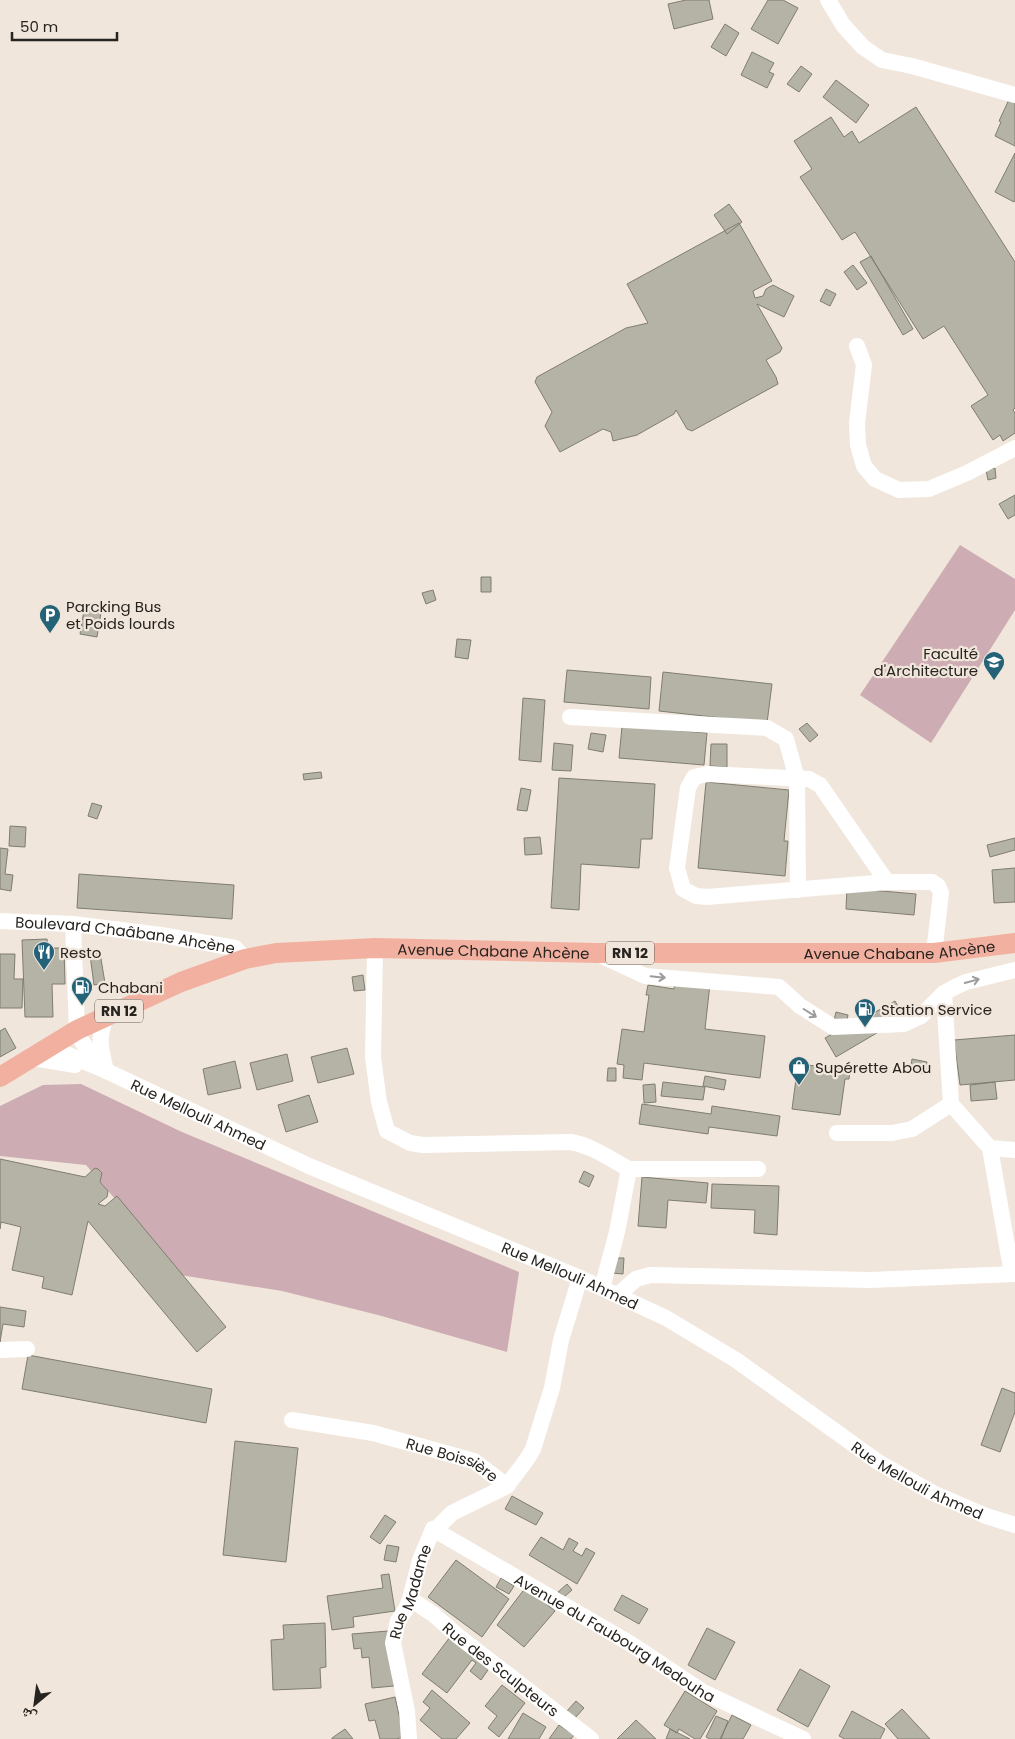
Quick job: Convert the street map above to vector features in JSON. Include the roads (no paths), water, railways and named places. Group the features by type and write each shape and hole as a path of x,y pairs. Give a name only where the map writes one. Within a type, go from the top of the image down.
{"main road":[{"name":"Avenue Chabane Ahcène","path":"0,1077 77,1030 181,982 245,958 276,953 375,948 596,953 934,952 1015,943"}],"street":[{"path":"828,0 843,25 862,47 882,60 912,66 1015,95"},
{"path":"857,346 864,365 857,423 858,445 864,466 876,479 899,490 928,489 968,473 1015,448"},
{"path":"570,717 767,728 786,739 797,778 798,890"},
{"path":"887,882 820,785 809,779 708,774 694,777 688,788 677,868 683,889 696,896 887,882 932,882 938,886 941,893 934,952"},
{"name":"Boulevard Chaâbane Ahcène","path":"0,921 73,924 161,935 235,948 245,958"},
{"path":"73,924 77,1030"},
{"path":"375,948 373,1057 379,1102 387,1131 410,1143 424,1145 571,1142 585,1144 608,1155 629,1169 758,1170"},
{"path":"596,953 645,976 778,987 800,1006 833,1027 904,1024 921,1016 944,993 966,982 1015,970"},
{"path":"618,1295 636,1279 650,1275 870,1280 1013,1274 990,1148 951,1104 944,993"},
{"path":"103,1070 100,1034 106,1017"},
{"name":"Rue Mellouli Ahmed","path":"77,1030 79,1038 103,1070"},
{"name":"Rue Mellouli Ahmed","path":"41,1052 103,1070 309,1166 580,1278 666,1318 736,1360 878,1462 933,1493 986,1516 1015,1525"},
{"path":"837,1133 892,1133 912,1129 951,1104"},
{"path":"990,1148 1015,1150"},
{"path":"602,1288 617,1232 629,1169"},
{"name":"Rue Boissière","path":"292,1420 374,1432 474,1461 507,1486 529,1458 533,1449 552,1388 562,1340 580,1278"},
{"path":"0,1350 27,1349"},
{"name":"Rue Madame","path":"409,1739 407,1711 393,1643 398,1622 406,1610 410,1599 420,1560 433,1529 436,1529 452,1513 507,1486"},
{"name":"Avenue du Faubourg Medouha","path":"433,1529 630,1644 703,1692 803,1739"},
{"name":"Rue des Sculpteurs","path":"410,1599 433,1614 591,1739"}],"place":[{"name":"Parcking Bus et Poids lourds","path":"50,634"},
{"name":"Faculté d'Architecture","path":"994,681"},
{"name":"Resto","path":"44,971"},
{"name":"Chabani","path":"82,1006"},
{"name":"Station Service","path":"865,1028"},
{"name":"Supérette Abou","path":"799,1086"}]}
